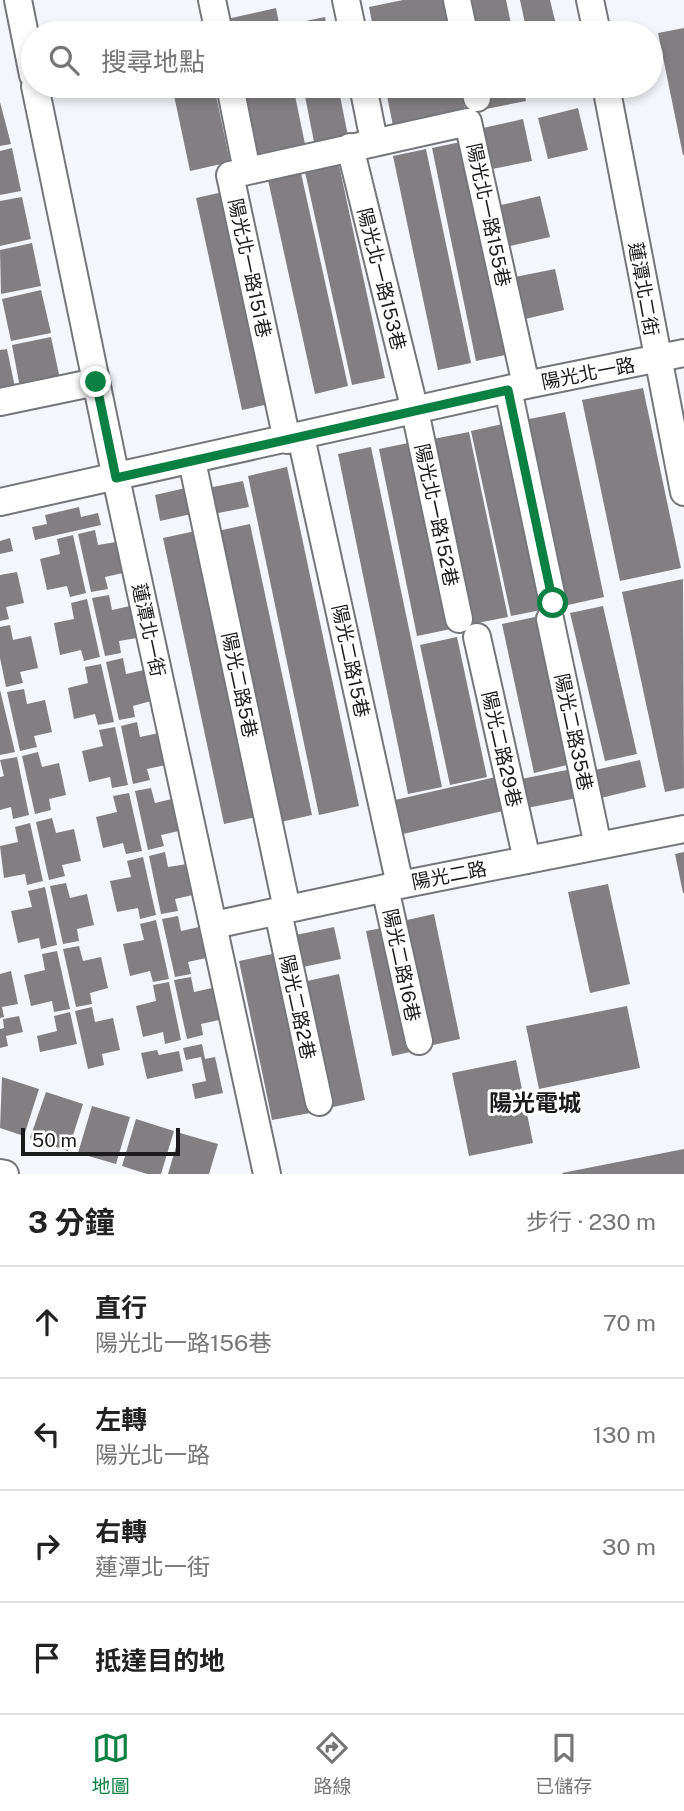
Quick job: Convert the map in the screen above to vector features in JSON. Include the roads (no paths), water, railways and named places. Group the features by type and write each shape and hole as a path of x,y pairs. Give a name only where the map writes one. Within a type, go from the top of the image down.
{"street":[{"path":"18,0 22,21"},
{"path":"212,0 216,21"},
{"path":"346,0 350,21"},
{"path":"457,0 461,21"},
{"path":"590,0 594,21"},
{"name":"蓮潭北一街","path":"37,98 116,478 267,1174"},
{"path":"232,98 244,156"},
{"path":"365,98 372,131"},
{"name":"蓮潭北二街","path":"608,98 656,359 684,492"},
{"name":"陽光北一路155巷","path":"350,147 468,122 517,387"},
{"name":"陽光北一路153巷","path":"350,147 415,411"},
{"name":"陽光北一路151巷","path":"294,438 230,175 350,147"},
{"name":"陽光北一路","path":"0,502 517,387 684,354"},
{"path":"0,402 96,382"},
{"name":"陽光二路35巷","path":"517,387 552,611 598,846"},
{"name":"陽光北一路152巷","path":"415,411 468,628"},
{"name":"陽光二路15巷","path":"294,438 393,886"},
{"name":"陽光二路5巷","path":"192,461 282,910"},
{"name":"陽光二路29巷","path":"468,628 527,860"},
{"name":"陽光二路","path":"214,925 393,886 684,829"},
{"name":"陽光二路16巷","path":"393,886 419,1041"},
{"name":"陽光二路2巷","path":"282,910 319,1102"},
{"path":"0,1173 5,1174"}],"district":[{"name":"陽光電城","path":"535,1102"}]}
